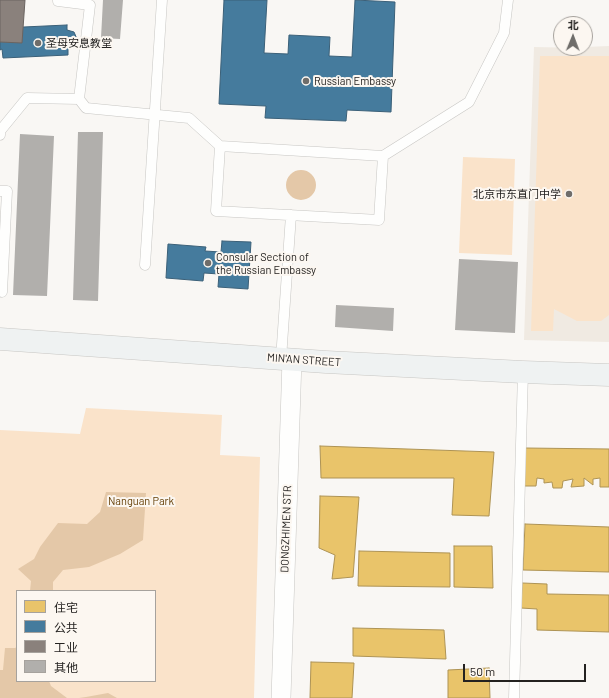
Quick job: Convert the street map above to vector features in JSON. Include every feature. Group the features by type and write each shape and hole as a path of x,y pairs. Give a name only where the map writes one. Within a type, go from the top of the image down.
{"street":[{"name":"MIN'AN STREET","path":"0,339 286,359 523,372 609,375"},
{"name":"DONGZHIMEN STR","path":"281,698 286,359"}],"lane":[{"path":"58,0 90,5 79,99 86,108 189,118 220,146 383,156 470,102 504,32 508,0"},
{"path":"145,265 162,0"},
{"path":"0,136 0,132 27,98 79,99"},
{"path":"220,146 216,211 379,220 383,156"},
{"path":"0,191 7,191 2,292"},
{"path":"286,359 291,215"},
{"path":"514,698 523,372"}],"shaded area":[{"name":"北京市东直门中学","path":"609,46 609,342 524,340 534,47 553,47 553,56 593,56 593,47"},
{"path":"301,170 312,174 316,185 312,196 301,200 290,196 286,185 290,174"},
{"path":"106,492 146,493 143,540 120,554 89,567 63,570 53,582 53,590 30,590 31,581 18,569 34,559 40,547 58,523 87,524 100,512"},
{"path":"5,648 15,648 16,682 49,682 51,686 67,698 0,698 0,670 3,670"},
{"path":"108,693 117,698 79,698 86,697"}],"green space":[{"name":"北京市东直门中学","path":"540,56 609,56 609,315 601,321 577,321 554,309 553,331 531,331"},
{"path":"463,157 515,159 512,255 459,253"},
{"name":"Nanguan Park","path":"86,408 222,415 220,455 260,457 254,698 0,698 0,430 80,434"}],"building: 住宅":[{"path":"320,446 494,452 489,516 452,515 454,478 321,478"},
{"path":"524,448 609,449 609,487 600,487 600,478 593,479 593,485 584,478 584,486 571,487 573,479 563,481 562,488 553,488 552,482 544,483 544,479 537,478 536,486 524,486"},
{"path":"320,496 359,497 353,577 332,579 335,555 319,548"},
{"path":"525,524 609,527 609,572 523,570"},
{"path":"454,546 492,546 493,588 454,587"},
{"path":"359,551 450,553 450,587 358,586"},
{"path":"522,583 547,584 547,594 609,595 609,632 537,630 537,609 521,608"},
{"path":"353,628 444,630 446,659 353,656"},
{"path":"311,662 354,663 352,698 310,698"},
{"path":"489,668 490,698 448,698 448,670"}],"building: 公共":[{"name":"Russian Embassy","path":"224,0 267,0 264,53 288,54 289,35 330,37 329,56 352,57 355,0 395,2 391,112 347,110 346,121 265,118 266,106 219,104"},
{"name":"圣母安息教堂","path":"67,25 67,30 74,32 77,39 75,47 68,49 68,55 3,58 2,49 0,50 0,32 2,32 2,28"},
{"name":"Consular Section of the Russian Embassy","path":"222,241 251,242 248,289 218,287 219,274 204,273 203,281 166,278 168,244 206,247 205,251 221,252"}],"building: 工业":[{"path":"0,0 25,0 22,43 0,42"}],"building: 其他":[{"path":"103,0 123,0 120,39 101,38"},
{"path":"78,132 103,132 98,301 73,300"},
{"path":"20,134 54,136 47,296 13,295"},
{"path":"459,259 518,262 515,333 455,330"},
{"path":"336,305 394,308 393,331 335,327"}],"place":[{"name":"圣母安息教堂","path":"38,43"},
{"name":"Russian Embassy","path":"306,81"},
{"name":"北京市东直门中学","path":"569,194"},
{"name":"Consular Section of the Russian Embassy","path":"208,263"}]}
